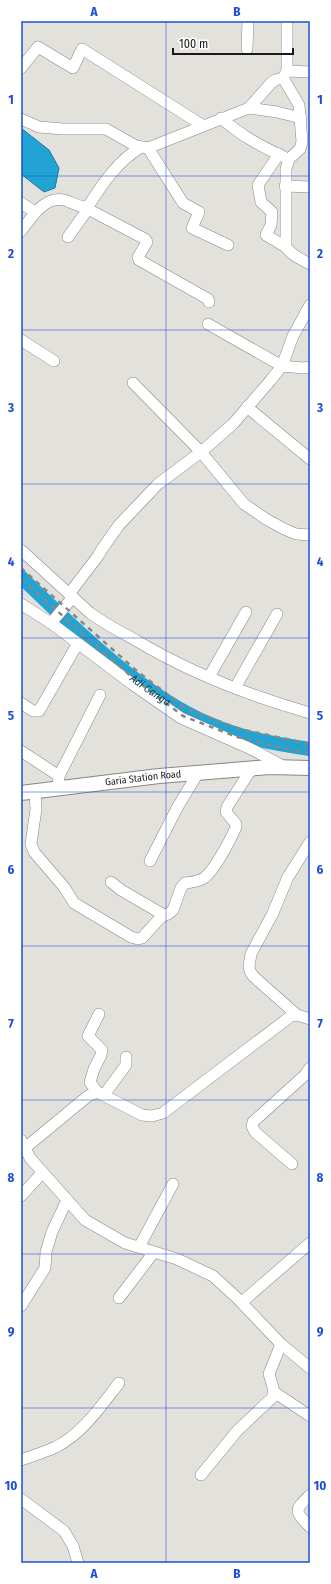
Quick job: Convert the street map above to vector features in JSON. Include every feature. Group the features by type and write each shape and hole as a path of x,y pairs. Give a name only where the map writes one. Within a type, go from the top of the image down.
{"main road":[{"name":"Garia Station Road","path":"28,792 58,782 159,776 252,768 310,768"}],"street":[{"path":"247,49 248,21"},
{"path":"287,21 285,74 299,105 301,118 306,132 300,149 284,157 258,185 261,202 272,212 271,225 266,235 286,248 293,255 310,264"},
{"path":"21,68 38,47 72,68 82,49 202,125"},
{"path":"249,108 271,83 285,74 310,72"},
{"path":"68,238 86,208 116,167 133,152 249,108 277,112 301,118"},
{"path":"221,118 250,141 284,157"},
{"path":"21,119 39,127 63,129 106,129 129,142 145,147 183,203 199,212 192,228 228,245"},
{"path":"284,157 286,169 286,248"},
{"path":"285,186 310,187"},
{"path":"21,231 35,212 44,204 53,200 67,201 86,208 145,239 147,242 138,257 139,260 208,299 210,302"},
{"path":"21,203 35,212"},
{"path":"51,623 116,529 133,510 158,484 201,452 233,424 282,366 293,336 310,305"},
{"path":"208,324 282,366 303,368 310,367"},
{"path":"21,340 54,361"},
{"path":"134,383 201,452 244,504 284,529 296,534 310,535"},
{"path":"247,408 310,459"},
{"path":"21,550 102,622 159,655 274,703 310,713"},
{"path":"21,604 51,623 132,684 181,718 251,749 285,768"},
{"path":"209,677 246,612"},
{"path":"235,688 277,614"},
{"path":"21,704 34,711 39,710 78,643"},
{"path":"21,751 58,782 100,694"},
{"name":"Garia Station Road","path":"28,792 36,809 31,844 34,852 64,887 74,903 131,937 138,939 142,938 164,915 168,914 172,910 181,888 185,883 197,881 206,876 221,856 236,827 236,824 226,812 227,807 252,768"},
{"path":"150,861 177,808 198,773"},
{"path":"309,844 288,878 272,915 251,954 249,966 253,976 297,1015 310,1019"},
{"path":"111,882 164,915"},
{"path":"98,1014 88,1036 102,1050 90,1082 101,1094 142,1115 152,1116 163,1113 291,1016 297,1015"},
{"path":"126,1057 126,1065 101,1094 88,1096 23,1144 30,1158 85,1220 125,1243 177,1259 213,1276 242,1302 281,1344 310,1368"},
{"path":"292,1164 255,1132 252,1126 253,1122 305,1075 310,1068"},
{"path":"21,1196 42,1172"},
{"path":"139,1247 173,1184"},
{"path":"21,1306 45,1268 46,1252 67,1200"},
{"path":"242,1302 310,1243"},
{"path":"119,1298 154,1252"},
{"path":"201,1475 237,1431 274,1396 269,1374 281,1344"},
{"path":"21,1460 55,1447 69,1439 90,1420 119,1383"},
{"path":"274,1392 310,1416"},
{"path":"310,1495 297,1510 298,1514 310,1527"},
{"path":"21,1499 64,1531 74,1546 78,1563"}],"water":[{"path":"21,128 49,150 59,168 55,188 44,192 21,174"}],"waterway":[{"name":"Adi Ganga","path":"21,577 86,639 110,659 159,696 184,711 210,724 246,737 310,749"}],"railway":[{"path":"21,568 138,672 187,709 240,729 310,744"},
{"path":"21,579 133,678 183,716 237,737 301,752 310,752"}]}
